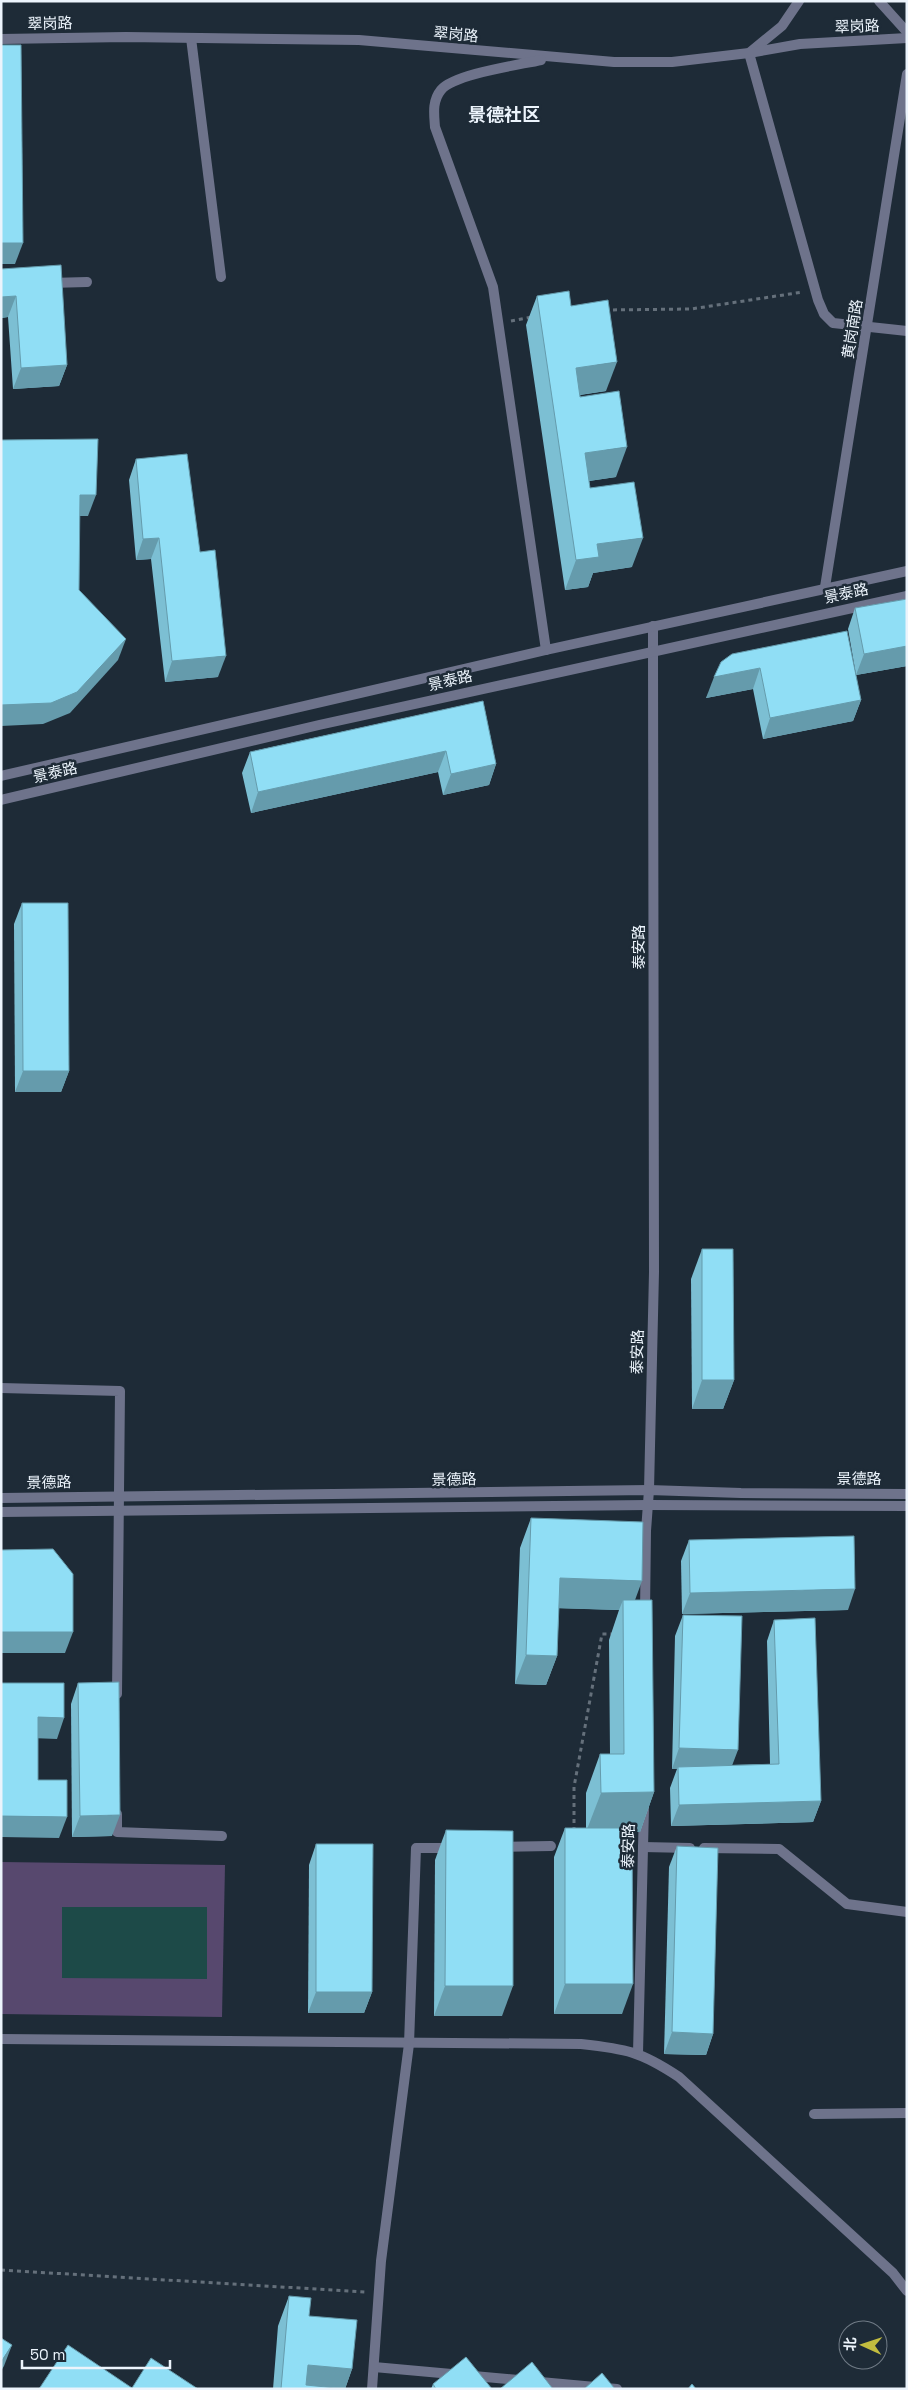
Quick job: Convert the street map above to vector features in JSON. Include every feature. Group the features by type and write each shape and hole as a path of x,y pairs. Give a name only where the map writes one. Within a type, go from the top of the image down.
{"street":[{"path":"798,1 782,26 749,53 815,290 824,314 833,323 907,331"},
{"path":"879,1 907,32"},
{"path":"191,38 221,277"},
{"name":"翠岗路","path":"1,39 191,38 359,40 550,58 614,62 672,62 749,53 800,44 907,38"},
{"path":"546,650 493,287 435,127 434,106 441,90 453,80 550,58"},
{"name":"黄岗南路","path":"825,587 907,74"},
{"path":"40,284 87,282"},
{"path":"1,776 546,650 825,587 907,571"},
{"name":"景泰路","path":"1,800 319,725 653,650 907,596"},
{"name":"泰安路","path":"645,1625 654,1272 653,626"},
{"path":"1,1388 120,1391 117,1511 117,1706"},
{"name":"景德路","path":"1,1498 649,1490 741,1493 907,1494"},
{"name":"景德路","path":"1,1512 648,1505 907,1506"},
{"name":"泰安路","path":"638,2053 644,1799"},
{"path":"117,1803 116,1832 222,1836"},
{"path":"493,1847 551,1846"},
{"path":"372,2389 379,2293 409,2044 416,1848 464,1847"},
{"path":"643,1847 779,1849 847,1904 907,1912"},
{"path":"1,2039 581,2044 622,2048 655,2061 679,2078 893,2273 907,2291"},
{"path":"814,2114 907,2113"},
{"path":"374,2367 617,2389"}],"path":[{"path":"604,310 691,309 815,290"},
{"path":"498,323 537,316"},
{"path":"574,1836 574,1787 602,1634 619,1634"},
{"path":"1,2270 379,2293"}],"shaded area":[{"path":"1,1862 225,1865 222,2017 1,2014"},
{"path":"62,1907 207,1907 207,1979 62,1978"}],"building":[{"path":"1,45 21,45 23,243 1,243"},
{"path":"61,265 67,365 21,368 16,296 1,297 1,269"},
{"path":"569,291 571,306 608,300 617,362 576,368 580,397 619,391 627,447 585,453 590,488 634,482 643,538 597,544 599,557 576,560 537,296"},
{"path":"98,439 96,495 80,495 79,590 126,639 77,692 51,703 1,705 1,440"},
{"path":"187,454 200,552 215,550 226,656 172,661 159,538 143,539 136,459"},
{"path":"907,599 907,646 864,654 855,608"},
{"path":"847,631 861,700 770,718 760,668 714,677 721,662 732,654"},
{"path":"483,701 496,764 451,774 446,751 258,792 250,752"},
{"path":"22,903 68,903 69,1071 23,1071"},
{"path":"702,1249 733,1249 734,1380 702,1380"},
{"path":"531,1518 643,1522 642,1581 560,1578 557,1656 526,1655"},
{"path":"854,1536 855,1589 690,1593 689,1540"},
{"path":"53,1549 73,1574 73,1632 1,1632 1,1550"},
{"path":"623,1600 652,1600 654,1792 601,1793 600,1754 624,1754"},
{"path":"683,1615 742,1616 738,1750 679,1748"},
{"path":"815,1618 821,1801 679,1805 678,1767 779,1764 774,1620"},
{"path":"119,1682 120,1815 80,1816 78,1683"},
{"path":"1,1683 64,1683 64,1718 38,1717 38,1780 67,1780 67,1817 1,1816"},
{"path":"565,1828 632,1828 633,1984 565,1984"},
{"path":"446,1830 513,1831 513,1986 445,1986"},
{"path":"316,1844 373,1844 372,1992 316,1992"},
{"path":"677,1846 718,1848 713,2034 672,2032"},
{"path":"289,2296 311,2298 309,2316 357,2320 352,2369 308,2365 306,2385 346,2389 281,2389"},
{"path":"1,2338 12,2345 1,2362"},
{"path":"68,2345 132,2388 151,2358 198,2389 39,2389"},
{"path":"466,2357 492,2389 436,2389 433,2384"},
{"path":"532,2362 553,2389 500,2389"},
{"path":"602,2373 615,2389 584,2389"},
{"path":"692,2384 696,2389 688,2389"}],"district":[{"name":"景德社区","path":"504,114"}]}
